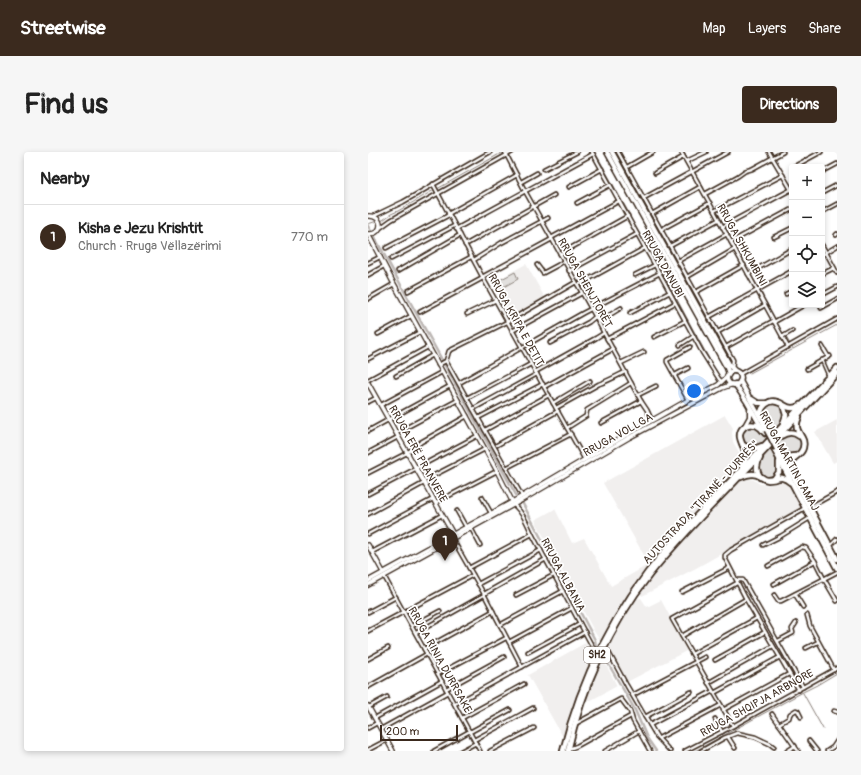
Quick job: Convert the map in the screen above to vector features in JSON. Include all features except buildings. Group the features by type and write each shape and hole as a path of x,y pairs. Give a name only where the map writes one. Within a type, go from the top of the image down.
{"highway":[{"name":"AUTOSTRADA \"TIRANË - DURRËS\"","path":"568,750 588,684 604,649 625,611 650,574 680,538 762,454 777,432 837,368"},
{"name":"AUTOSTRADA \"TIRANË - DURRËS\"","path":"563,751 588,676 598,654 624,607 648,572 677,538 739,472 804,409 837,373"},
{"path":"764,425 761,412 764,406 768,403 777,402 790,408 797,407 816,390"},
{"path":"777,432 786,416 783,405"},
{"path":"793,476 791,465 792,461 800,453 804,443 797,431 796,425 804,409"},
{"path":"739,472 746,455 740,438 742,429 750,424 755,425 766,432"},
{"name":"RRUGA MARTIN CAMAJ","path":"764,425 766,432 795,488 836,557"},
{"path":"741,442 745,447 753,449 790,432 797,434 802,439"},
{"path":"777,452 787,457 796,456"},
{"path":"774,479 780,469 777,452"},
{"name":"RRUGA MARTIN CAMAJ","path":"777,452 793,476 810,518 837,568"},
{"path":"760,477 756,466 762,454"},
{"path":"738,479 749,474 756,474 766,480 781,478 786,479 791,482 795,488"}],"main road":[{"path":"607,152 727,368 729,382 734,384 740,381 740,374 734,370 612,152"},
{"path":"368,216 374,216 379,222 379,228 377,231 374,234 368,234 384,266 428,347 440,364 442,372 514,503"},
{"path":"728,375 734,370"},
{"name":"RRUGA VOLLGA","path":"586,461 688,400 722,382 728,375"},
{"name":"RRUGA MARTIN CAMAJ","path":"740,381 764,425"},
{"name":"RRUGA ERË PRANVERE","path":"368,383 453,536"},
{"name":"RRUGA VOLLGA","path":"514,503 586,461 715,391 734,384"},
{"name":"RRUGA MARTIN CAMAJ","path":"734,384 766,432"},
{"path":"748,396 757,403 768,403"},
{"path":"745,426 751,416 747,402"},
{"path":"453,536 491,513 514,503"},
{"path":"368,585 384,574 453,536 471,528 514,503"},
{"path":"370,549 384,574"},
{"path":"368,580 384,574"},
{"path":"368,706 393,751"}],"street":[{"path":"374,216 403,202 490,152"},
{"path":"379,228 436,191 506,153 512,152"},
{"path":"544,169 577,152"},
{"path":"618,152 652,214 662,229 733,360 734,370"},
{"path":"627,167 653,152"},
{"name":"RRUGA SHKUMBINI","path":"681,152 788,347"},
{"path":"687,161 706,152"},
{"path":"644,198 728,152"},
{"path":"769,152 789,185"},
{"path":"705,194 783,152"},
{"path":"799,164 821,152"},
{"name":"RRUGA SHENJTORËT","path":"506,153 525,191 652,421"},
{"path":"456,229 592,153"},
{"name":"RRUGA DANUBI","path":"592,153 660,273 702,352 722,382"},
{"path":"655,172 683,157"},
{"path":"825,170 837,164"},
{"path":"569,187 602,169"},
{"path":"521,182 537,173"},
{"path":"386,248 449,215 517,175"},
{"path":"714,211 783,175"},
{"name":"RRUGA KRIPA E DETIT","path":"433,184 471,257 586,461"},
{"path":"825,191 837,184"},
{"path":"577,203 610,185"},
{"path":"652,214 700,187"},
{"path":"722,227 789,192"},
{"path":"465,245 554,195"},
{"path":"420,312 619,201"},
{"path":"662,229 710,203"},
{"path":"825,210 837,204"},
{"path":"731,242 789,211"},
{"path":"560,254 628,216"},
{"path":"474,260 501,243 548,218"},
{"path":"670,246 718,220"},
{"path":"392,259 454,226"},
{"path":"774,237 789,230"},
{"path":"569,270 637,234"},
{"path":"678,261 726,234"},
{"path":"398,271 460,235"},
{"path":"837,246 826,252 837,273"},
{"path":"440,364 446,361 449,352 645,248"},
{"path":"687,277 735,249"},
{"path":"748,274 789,251"},
{"path":"368,263 380,257"},
{"path":"408,291 471,257"},
{"path":"537,265 543,273 564,261"},
{"path":"635,276 655,265"},
{"path":"368,275 384,266"},
{"path":"696,292 744,266"},
{"path":"825,272 834,268"},
{"path":"709,317 790,272"},
{"path":"459,383 583,313 660,273"},
{"path":"368,299 394,284"},
{"path":"825,293 837,286"},
{"path":"630,313 670,292"},
{"path":"512,331 582,293"},
{"path":"825,306 837,299"},
{"path":"467,314 496,300"},
{"path":"607,339 675,303"},
{"path":"718,332 765,305"},
{"path":"598,322 621,308"},
{"path":"726,347 798,308"},
{"path":"378,334 411,316"},
{"path":"550,343 589,322 595,317"},
{"path":"740,374 837,319"},
{"path":"654,337 685,321"},
{"path":"782,337 792,331"},
{"path":"368,360 420,332"},
{"path":"473,409 604,333"},
{"path":"680,345 694,336"},
{"path":"806,369 829,356 822,346"},
{"path":"368,380 428,347"},
{"path":"688,400 667,360 690,347"},
{"path":"478,418 613,349"},
{"path":"620,363 644,352"},
{"path":"396,376 433,355"},
{"path":"822,360 829,376"},
{"path":"446,361 522,497"},
{"path":"467,398 531,364"},
{"path":"675,375 688,368"},
{"path":"381,405 442,372"},
{"path":"497,445 599,384 625,372"},
{"path":"553,403 590,382"},
{"path":"567,428 586,416 587,410 631,383"},
{"path":"368,431 450,386"},
{"path":"638,395 656,386"},
{"path":"485,430 548,395"},
{"path":"368,402 377,398"},
{"path":"368,453 458,400"},
{"path":"601,424 641,401"},
{"path":"368,473 407,453 422,442 467,416"},
{"path":"506,468 570,434"},
{"path":"368,494 477,436"},
{"path":"368,514 485,449"},
{"path":"368,534 497,471"},
{"path":"798,690 729,568 725,555 727,552 837,492"},
{"path":"482,497 491,513"},
{"name":"RRUGA ALBANIA","path":"514,503 524,517 580,624 598,654"},
{"path":"457,511 466,527"},
{"path":"370,549 442,515"},
{"path":"763,545 810,518"},
{"path":"471,528 480,545"},
{"path":"469,568 532,534"},
{"path":"453,536 522,667"},
{"path":"830,546 837,539"},
{"path":"768,566 804,547 806,548 815,561 837,602"},
{"path":"478,584 541,550"},
{"path":"416,633 546,559"},
{"path":"774,584 815,561"},
{"path":"682,592 729,568"},
{"path":"774,595 779,602 837,572"},
{"name":"RRUGA RINIA DURRSAKE","path":"384,574 480,751"},
{"path":"368,631 473,575"},
{"path":"516,595 554,575"},
{"path":"733,726 672,619 740,580 744,582 803,688"},
{"path":"500,625 563,591"},
{"path":"796,594 803,607"},
{"path":"368,612 396,597"},
{"path":"682,636 746,599"},
{"path":"509,642 572,608"},
{"path":"412,626 440,611"},
{"path":"424,649 493,611"},
{"path":"807,615 810,626 818,642 835,669"},
{"path":"692,654 757,618"},
{"path":"778,641 793,633 792,629 796,623"},
{"path":"528,652 580,624"},
{"path":"455,704 585,632"},
{"path":"715,660 765,632"},
{"path":"438,674 506,638"},
{"path":"806,648 818,642"},
{"path":"708,683 773,646"},
{"path":"368,659 388,648"},
{"path":"604,649 609,653 657,737 670,751"},
{"path":"368,687 427,654"},
{"path":"381,729 504,657"},
{"path":"633,695 705,657"},
{"path":"650,725 780,657"},
{"name":"RRUGA SHQIPJA ARBNORE","path":"685,751 803,688 835,669"},
{"path":"723,710 789,674"},
{"path":"375,718 442,681"},
{"path":"462,718 524,684"},
{"path":"645,717 692,692"},
{"path":"368,706 387,697"},
{"path":"575,724 621,699 630,712 650,751"},
{"path":"659,738 720,705"},
{"path":"461,751 533,708"},
{"path":"434,751 510,710"},
{"path":"779,724 790,718 790,714 796,710 801,717"},
{"path":"772,714 798,751"},
{"path":"568,750 631,716"},
{"path":"715,719 722,732"},
{"path":"368,728 378,723"},
{"path":"490,751 534,728"},
{"path":"605,751 639,731"},
{"path":"701,751 728,736 737,733 753,736 774,747"},
{"path":"728,736 735,748"},
{"path":"368,750 387,740"},
{"path":"809,741 817,751"},
{"path":"827,751 833,747 837,741"},
{"path":"787,751 794,746"}],"shaded area":[{"path":"526,264 545,298 511,317 492,283"},
{"path":"515,272 518,279 498,290 494,283"},
{"path":"771,403 781,406 784,411 784,417 771,432 764,420 763,413 766,407"},
{"path":"725,415 733,428 733,442 742,457 739,468 707,501 651,565 649,564 603,483"},
{"path":"837,420 837,461 833,463 815,432"},
{"path":"749,426 758,428 766,439 759,445 752,448 745,446 741,435"},
{"path":"792,434 800,440 802,446 798,452 789,456 782,452 776,443 784,436"},
{"path":"771,449 779,462 780,468 774,477 769,478 761,474 758,470 761,459"},
{"path":"740,479 754,480 760,484 767,485 777,482 788,483 803,508 696,568 642,596 640,593 659,567"},
{"path":"555,509 572,543 584,538 611,586 646,566 649,568 617,610 600,640 535,520"},
{"path":"641,598 647,607 661,600 688,650 627,682 607,648 619,624 635,599"},
{"path":"587,642 603,659 617,686 573,710 564,739 528,675"}],"waterway":[{"path":"437,189 503,152"},
{"path":"595,152 630,215"},
{"path":"684,152 688,159"},
{"path":"689,162 692,168"},
{"path":"701,183 704,188"},
{"path":"380,221 434,190"},
{"path":"707,195 709,199"},
{"path":"710,200 714,207"},
{"path":"717,211 724,225"},
{"path":"368,224 377,221"},
{"path":"368,226 372,233"},
{"path":"725,227 732,240"},
{"path":"374,236 516,495 522,502 595,640 596,647"},
{"path":"644,241 662,271 712,364"},
{"path":"734,242 736,247"},
{"path":"746,265 749,271"},
{"path":"754,280 758,287"},
{"path":"760,290 763,296"},
{"path":"792,347 793,349 837,325"},
{"path":"786,337 790,344"},
{"path":"750,373 792,350"},
{"path":"605,658 635,710 647,738 656,751"},
{"path":"695,751 837,673"},
{"path":"803,693 823,729"}],"place":[{"name":"Kisha e Jezu Krishtit","path":"445,561"}]}
